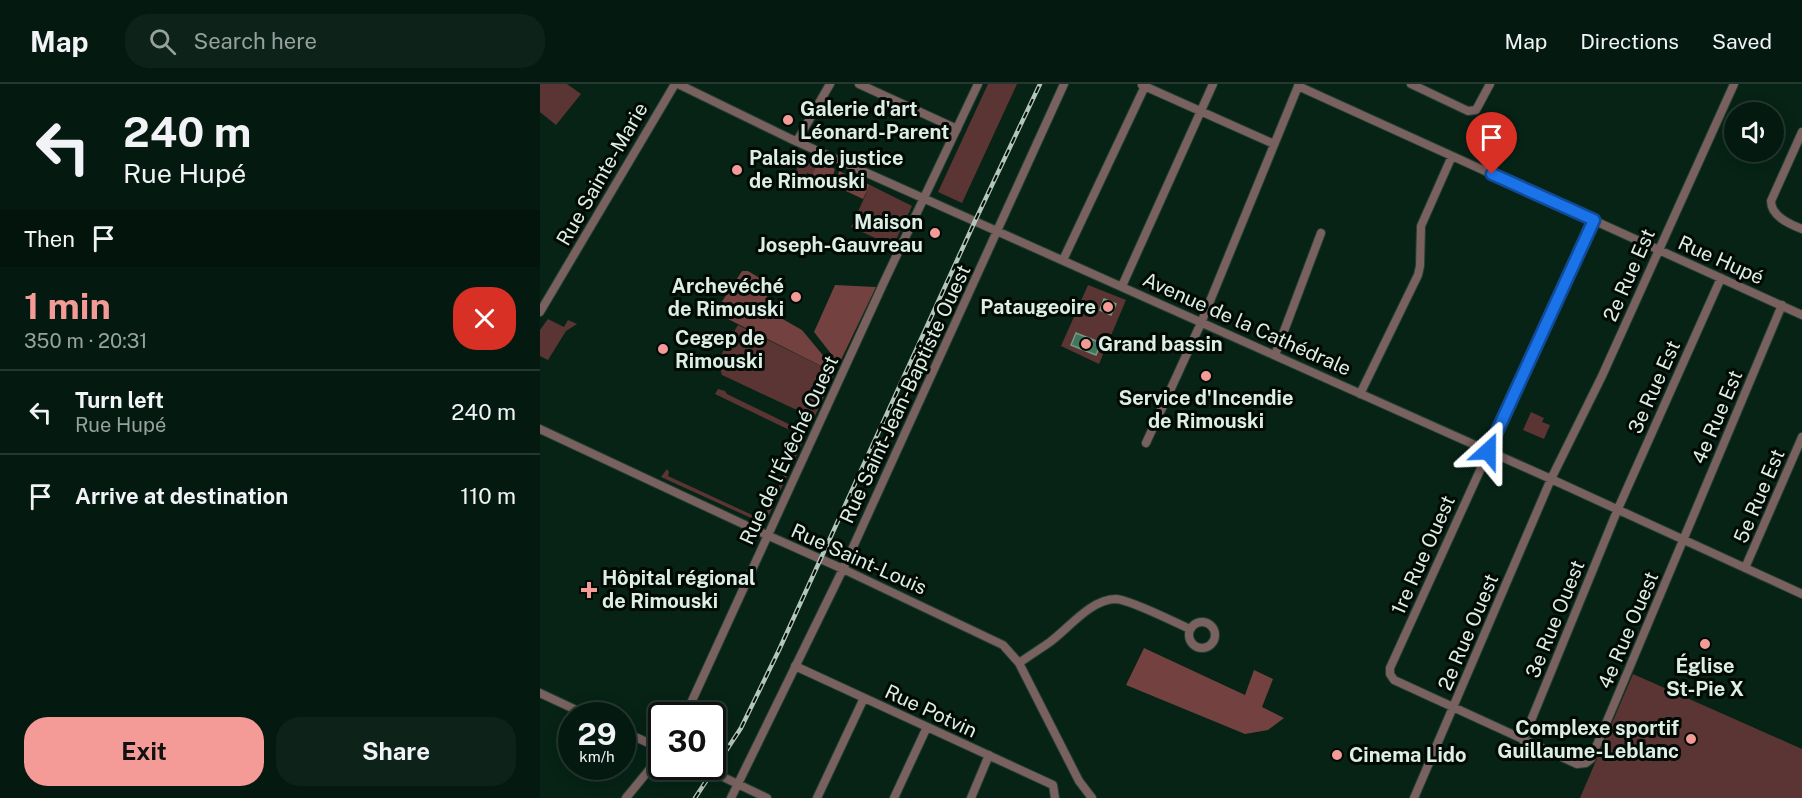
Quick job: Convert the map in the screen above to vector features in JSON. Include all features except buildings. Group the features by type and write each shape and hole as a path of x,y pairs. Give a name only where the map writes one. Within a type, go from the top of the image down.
{"street":[{"name":"Avenue de la Cathédrale","path":"677,84 797,141 1802,594"},
{"name":"Rue Sainte-Marie","path":"540,312 677,84"},
{"path":"797,141 830,84"},
{"path":"859,84 957,129"},
{"name":"Rue de l'Évêché Ouest","path":"691,702 978,84"},
{"name":"Rue Saint-Jean-Baptiste Ouest","path":"731,798 843,569 1064,84"},
{"path":"1122,286 1213,84"},
{"path":"1411,84 1468,111 1476,110 1490,84"},
{"name":"2e Rue Est","path":"1551,479 1602,376 1734,84"},
{"path":"1063,260 1144,85 1274,144"},
{"path":"1146,443 1201,323 1298,85"},
{"name":"Rue Hupé","path":"1298,85 1802,315"},
{"path":"1802,132 1771,201 1774,213 1802,230"},
{"path":"1360,393 1418,275 1421,226 1452,156"},
{"name":"1re Rue Ouest","path":"1454,707 1394,680 1390,674 1390,668 1594,220"},
{"path":"1275,355 1321,233"},
{"name":"3e Rue Est","path":"1617,511 1721,278"},
{"name":"4e Rue Est","path":"1684,541 1782,305"},
{"name":"Rue Saint-Louis","path":"540,429 994,639 1019,663 1079,781 1092,798"},
{"name":"5e Rue Est","path":"1745,568 1802,437"},
{"name":"2e Rue Ouest","path":"1414,798 1551,479"},
{"name":"3e Rue Ouest","path":"1523,740 1617,511"},
{"name":"4e Rue Ouest","path":"1523,740 1577,764 1586,763 1591,759 1684,541"},
{"path":"1019,663 1089,610 1109,600 1125,601 1190,629"},
{"name":"Rue Potvin","path":"795,666 1053,785 1055,798"},
{"path":"540,693 559,702"},
{"path":"817,798 864,698"},
{"path":"1454,707 1523,740"},
{"path":"894,798 927,727"},
{"path":"971,798 989,755"},
{"path":"626,798 648,771"},
{"path":"726,778 767,798"}],"shaded area":[{"path":"540,84 567,84 581,94 556,125 540,112"},
{"path":"988,84 1017,84 962,203 938,192"},
{"path":"808,157 818,161 812,175 807,173 805,178 795,173 800,162 804,163"},
{"path":"818,161 835,169 831,184 812,175"},
{"path":"839,171 870,185 863,199 835,186"},
{"path":"870,185 912,206 893,246 851,227"},
{"path":"742,271 748,271 763,280 770,308 779,317 802,330 836,371 835,373 722,316 719,306"},
{"path":"835,285 876,287 839,364 814,332"},
{"path":"1088,285 1126,300 1099,364 1061,346"},
{"name":"Pataugeoire","path":"1104,299 1116,304 1111,315 1100,310"},
{"path":"548,319 564,327 568,320 577,324 566,331 548,360 540,356 540,330"},
{"path":"738,325 835,373 814,418 722,375 720,362 722,355"},
{"name":"Grand bassin","path":"1076,333 1101,343 1096,355 1071,345"},
{"path":"718,389 807,433 767,519 762,523 661,477 667,469 668,476 763,520 802,436 715,394"},
{"path":"1531,412 1544,418 1542,422 1550,425 1544,439 1523,430"},
{"path":"1144,648 1245,695 1254,670 1273,679 1262,707 1284,718 1268,730 1245,734 1126,685"},
{"name":"Complexe sportif Guillaume-Leblanc","path":"1633,674 1802,749 1802,798 1580,798"}],"railway":[{"path":"695,798 741,728 779,650 1040,84"}],"place":[{"name":"Galerie d'art Léonard-Parent","path":"788,120"},
{"name":"Palais de justice de Rimouski","path":"737,170"},
{"name":"Maison Joseph-Gauvreau","path":"935,233"},
{"name":"Archevéché de Rimouski","path":"796,297"},
{"name":"Pataugeoire","path":"1108,307"},
{"name":"Grand bassin","path":"1086,344"},
{"name":"Cegep de Rimouski","path":"663,349"},
{"name":"Service d'Incendie de Rimouski","path":"1206,376"},
{"name":"Hôpital régional de Rimouski","path":"589,590"},
{"name":"Église St-Pie X","path":"1705,644"},
{"name":"Complexe sportif Guillaume-Leblanc","path":"1691,739"},
{"name":"Cinema Lido","path":"1337,755"}],"route":[{"path":"1488,451 1594,220 1492,174"}]}
